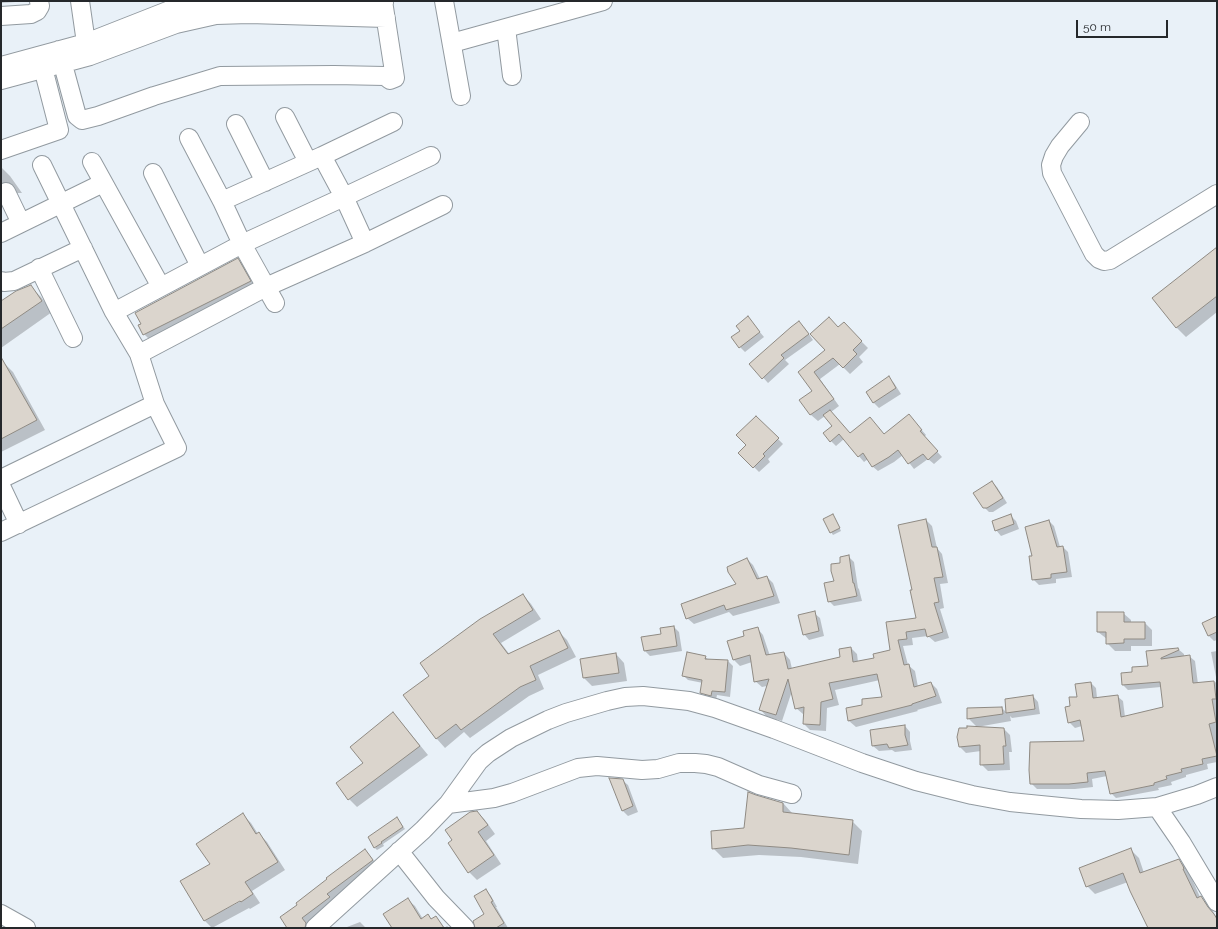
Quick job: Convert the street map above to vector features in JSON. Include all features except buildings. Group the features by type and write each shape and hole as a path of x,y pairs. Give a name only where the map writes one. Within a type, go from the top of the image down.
{"street":[{"path":"1,16 31,14 37,11 40,6 40,1"},
{"path":"80,1 88,50"},
{"path":"1,66 61,57 88,50 170,10 205,2 307,1 379,7 395,78 390,80 385,76 334,75 220,76 82,120 77,116 61,57"},
{"path":"444,1 461,96"},
{"path":"452,43 603,1"},
{"path":"506,28 512,76"},
{"path":"1,80 43,68 61,57"},
{"path":"1,150 59,130 43,68"},
{"path":"285,117 344,198 365,243"},
{"path":"222,201 315,160 393,122"},
{"path":"1080,122 1060,146 1054,156 1051,165 1052,173 1094,254 1099,259 1104,261 1110,260 1217,194"},
{"path":"236,124 265,182"},
{"path":"189,138 222,201 242,244 275,302"},
{"path":"114,312 242,244 344,198 431,156"},
{"path":"92,162 160,288"},
{"path":"1,532 177,448 156,404 139,354 114,312 42,164"},
{"path":"153,173 200,266"},
{"path":"1,232 103,183"},
{"path":"6,192 21,223"},
{"path":"139,354 266,287 365,243 443,205"},
{"path":"1,281 14,281 83,248"},
{"path":"39,268 73,338"},
{"path":"1,479 156,404"},
{"path":"1,486 19,524"},
{"path":"314,928 423,830 452,799 470,773 488,753 511,738 548,720 607,701 644,696 689,701 715,708 876,768 916,781 972,795 1010,802 1081,809 1160,811 1217,787"},
{"path":"452,799 494,798 512,793 578,768 597,766 642,770 658,769 679,763 706,764 718,767 759,785 792,794"},
{"path":"1160,811 1181,842 1217,902"},
{"path":"399,851 436,898 465,928"},
{"path":"1,914 26,928"}]}
